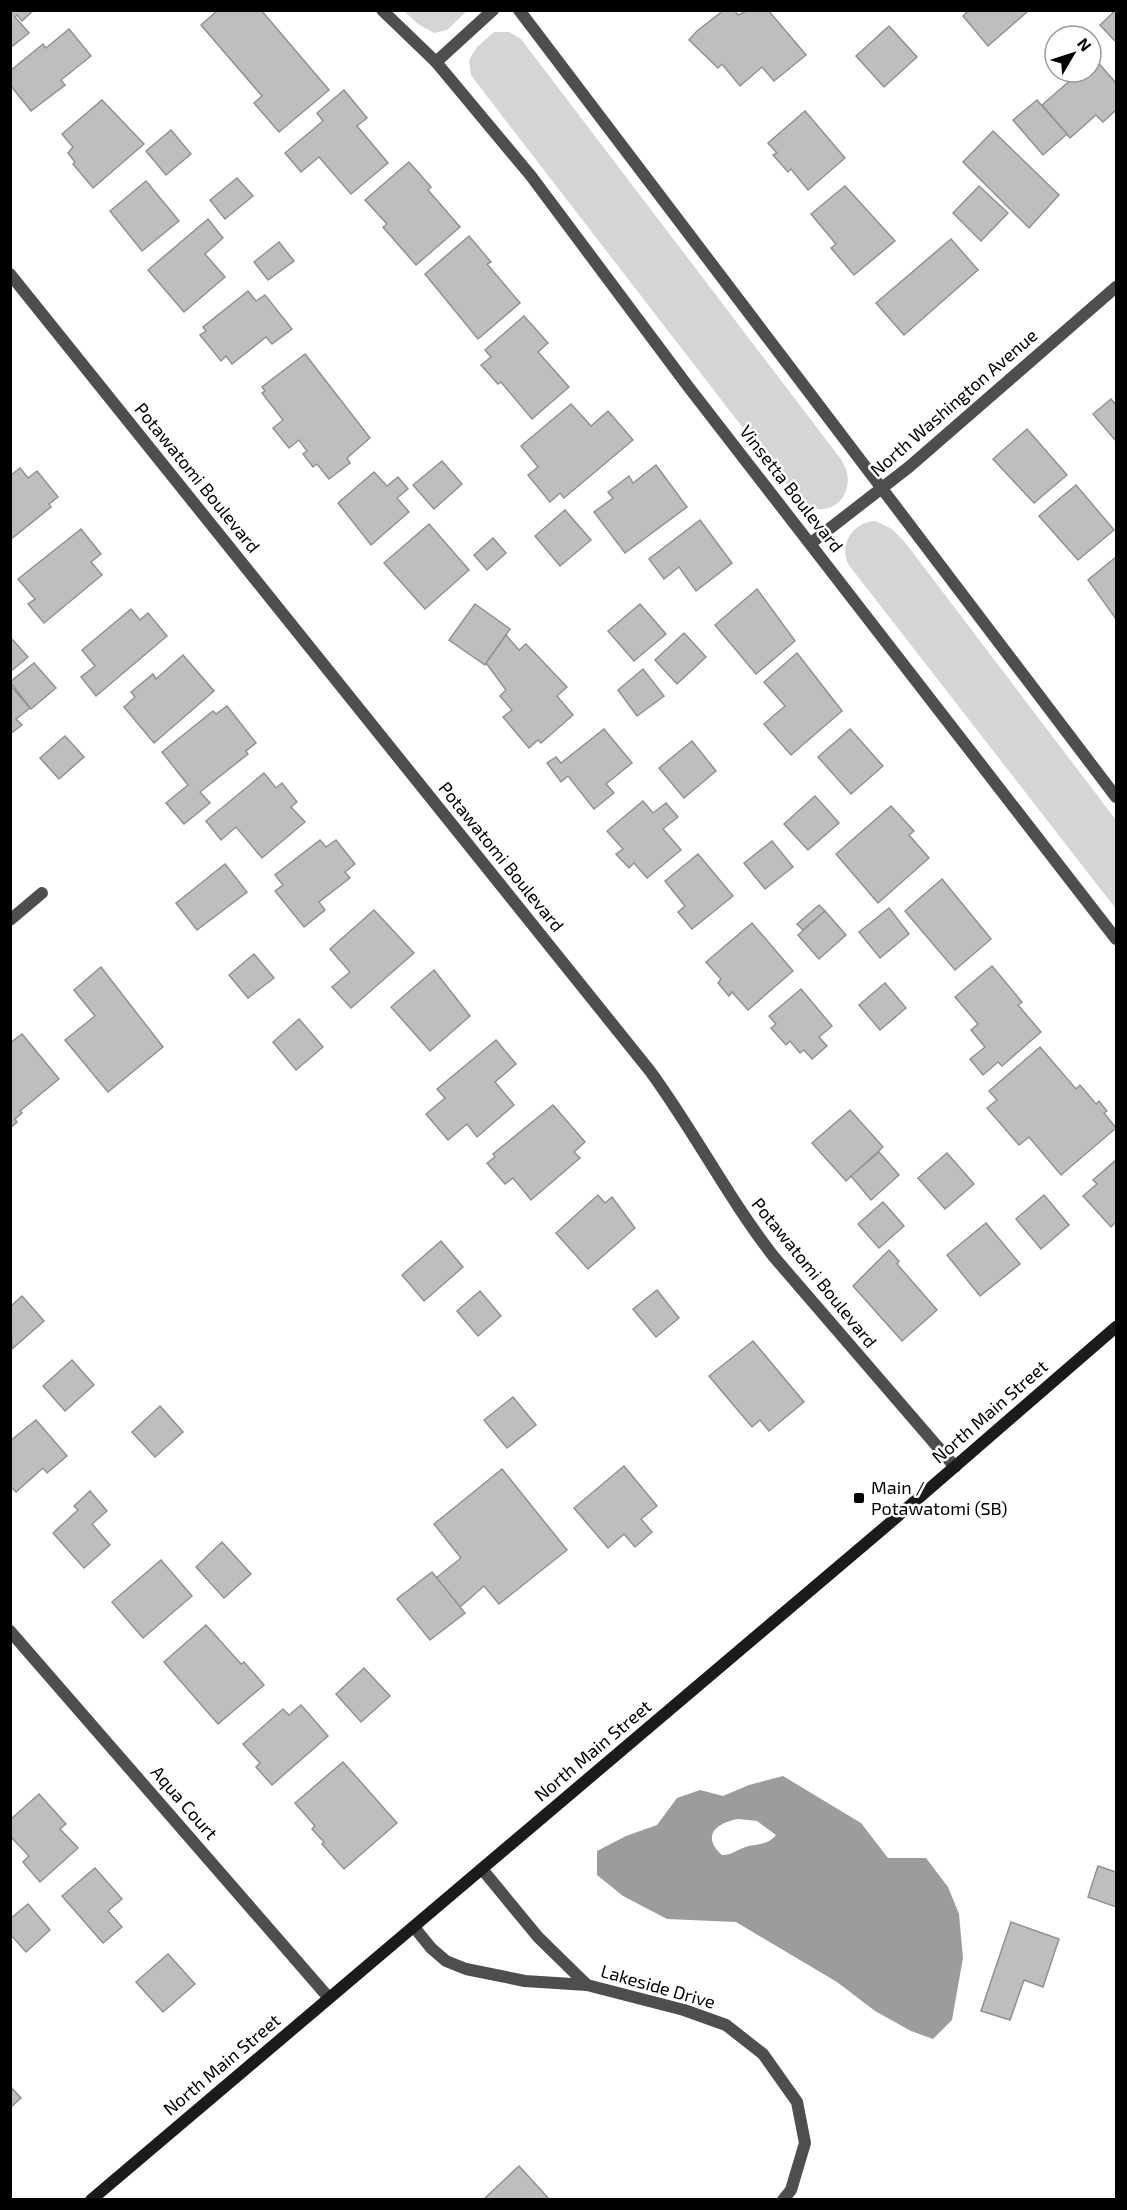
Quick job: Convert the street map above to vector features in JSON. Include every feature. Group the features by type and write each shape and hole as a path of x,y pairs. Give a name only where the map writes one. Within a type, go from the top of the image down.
{"main road":[{"name":"North Main Street","path":"91,2199 955,1467 1116,1327"}],"street":[{"name":"Vinsetta Boulevard","path":"382,10 435,63 531,177 687,385 1116,939"},
{"path":"435,63 493,10"},
{"path":"519,10 1116,797"},
{"name":"Potawatomi Boulevard","path":"10,274 650,1071 677,1108 748,1225 955,1467"},
{"name":"North Washington Avenue","path":"811,543 883,489 1116,287"},
{"path":"10,920 42,893"},
{"name":"Aqua Court","path":"10,1631 329,1998"},
{"name":"Lakeside Drive","path":"482,1869 538,1937 587,1985"},
{"name":"Lakeside Drive","path":"414,1927 431,1948 446,1961 466,1969 525,1981 587,1985 684,2010 726,2025 763,2055 797,2102 805,2143 791,2190 783,2199"}],"shaded area":[{"path":"404,11 467,11 447,30 434,33 418,24"},
{"path":"494,32 509,32 521,39 840,458 848,483 845,494 839,502 820,509 808,506 797,498 476,82 471,75 469,60 477,47"},
{"path":"876,521 892,529 904,541 1116,820 1116,909 848,564 845,549 850,535 861,525"},
{"path":"783,1776 861,1823 888,1858 926,1858 948,1887 959,1914 963,1958 952,2020 933,2039 911,2031 875,2011 837,1982 736,1922 667,1919 623,1896 597,1875 597,1851 626,1836 657,1825 677,1798 700,1790 723,1796 749,1785","holes":["738,1819 757,1821 776,1835 767,1842 745,1847 726,1855 722,1855 716,1848 712,1836 718,1827"]}],"building":[{"path":"10,10 34,10 22,21 17,15 15,17 29,33 10,48"},
{"path":"218,10 261,10 329,90 279,132 254,103 262,96 201,25"},
{"path":"724,10 734,10 738,15 749,10 768,10 806,55 774,81 762,67 740,86 722,64 718,68 689,40"},
{"path":"969,10 1026,10 1027,12 988,46 963,16"},
{"path":"1116,10 1116,42 1103,28 1103,24 1101,24"},
{"path":"889,26 917,57 884,87 856,56"},
{"path":"69,29 91,56 61,80 65,85 31,111 10,85 10,71 43,44 46,48"},
{"path":"1103,68 1116,83 1116,110 1103,122 1096,115 1070,138 1042,105 1066,84 1103,84"},
{"path":"344,90 367,118 357,126 388,163 351,194 319,157 301,172 285,153 323,121 317,113"},
{"path":"102,100 144,144 93,188 73,164 75,162 68,153 73,147 62,134"},
{"path":"1037,100 1067,134 1043,155 1013,120"},
{"path":"805,111 845,158 808,190 791,169 788,172 773,155 777,153 768,143"},
{"path":"171,130 191,154 166,175 146,151"},
{"path":"993,131 1059,195 1029,228 963,162"},
{"path":"409,162 431,187 428,190 460,227 416,265 383,227 387,224 365,200"},
{"path":"237,178 253,196 225,219 210,200"},
{"path":"146,181 179,221 142,251 110,211"},
{"path":"845,186 895,241 854,275 831,248 836,244 811,214"},
{"path":"979,186 1008,213 981,241 953,213"},
{"path":"208,219 223,238 205,254 225,277 184,312 148,270"},
{"path":"469,236 491,262 487,264 520,303 478,339 425,274"},
{"path":"951,239 978,270 904,335 876,303"},
{"path":"279,242 294,261 268,280 254,262"},
{"path":"248,291 256,301 265,295 292,329 272,344 266,337 232,364 226,356 221,361 200,335 206,331 203,327"},
{"path":"524,316 548,343 538,352 569,387 532,419 501,382 498,384 481,365 491,357 485,350"},
{"path":"305,354 370,438 347,458 350,463 329,479 317,464 313,467 303,454 307,451 299,440 289,448 273,428 283,420 262,393 265,391 262,387"},
{"path":"1111,399 1116,405 1116,441 1093,414"},
{"path":"571,404 591,426 608,411 633,440 564,498 560,493 550,502 528,475 538,467 521,446"},
{"path":"1027,429 1067,475 1034,503 993,459"},
{"path":"442,461 462,484 434,509 413,485"},
{"path":"656,465 687,507 625,553 594,512 613,498 608,492 629,476 633,483"},
{"path":"20,468 28,478 37,471 58,497 49,504 51,507 10,540 10,476"},
{"path":"374,472 387,486 398,477 408,489 397,498 409,512 371,545 338,503"},
{"path":"1076,485 1114,530 1078,560 1039,516"},
{"path":"565,510 591,540 560,566 535,536"},
{"path":"700,520 732,563 696,591 679,567 664,579 649,559"},
{"path":"429,524 469,570 425,609 384,563"},
{"path":"81,529 101,554 91,562 102,575 44,623 28,604 35,599 18,579"},
{"path":"493,538 506,553 487,570 474,555"},
{"path":"1116,557 1116,619 1088,580"},
{"path":"757,589 795,641 756,674 715,625"},
{"path":"475,604 510,629 485,665 449,640"},
{"path":"640,604 666,634 634,661 608,631"},
{"path":"131,609 140,620 148,613 167,636 96,696 81,677 95,666 82,650"},
{"path":"684,633 706,657 677,684 655,660"},
{"path":"506,635 519,650 526,644 567,687 557,696 573,715 541,743 538,740 529,748 503,717 512,710 500,696 506,690 486,663"},
{"path":"10,637 28,657 10,672"},
{"path":"797,653 842,711 791,755 764,724 785,706 764,682"},
{"path":"183,655 214,691 154,743 124,707 135,697 131,692 153,674 156,679"},
{"path":"34,663 56,688 31,709 10,682"},
{"path":"643,669 664,696 637,716 618,690"},
{"path":"10,685 30,708 16,719 22,725 10,734"},
{"path":"227,706 256,743 246,751 248,754 200,792 210,803 184,824 166,803 188,785 162,752 213,711 216,714"},
{"path":"604,729 632,763 606,784 614,793 594,809 568,776 561,782 547,763 556,757 561,763"},
{"path":"850,729 883,766 851,794 818,757"},
{"path":"65,736 84,757 59,779 40,758"},
{"path":"692,741 716,771 684,798 659,768"},
{"path":"264,773 276,788 282,783 297,802 291,807 305,822 262,858 236,827 221,840 206,821"},
{"path":"815,796 839,823 808,850 784,824"},
{"path":"643,801 653,813 666,803 678,817 663,829 681,850 647,878 634,863 629,868 616,854 623,849 607,831"},
{"path":"891,806 914,831 909,835 929,858 878,903 836,854"},
{"path":"320,840 326,847 336,840 355,864 345,872 350,878 319,902 325,910 304,927 275,891 283,885 275,875"},
{"path":"772,841 793,867 765,889 744,863"},
{"path":"698,854 733,896 692,929 678,912 685,906 665,881"},
{"path":"225,864 247,892 197,930 176,903"},
{"path":"942,879 991,939 955,970 905,911"},
{"path":"819,905 825,911 803,930 797,924"},
{"path":"889,908 909,934 880,958 859,932"},
{"path":"374,910 414,953 351,1008 332,987 350,972 330,949"},
{"path":"825,911 846,935 819,959 798,935"},
{"path":"752,923 793,971 748,1010 732,992 729,996 718,983 721,979 706,962"},
{"path":"254,954 274,978 248,998 229,975"},
{"path":"992,966 1022,1002 1018,1005 1041,1032 1002,1066 998,1062 983,1075 970,1059 985,1047 971,1030 978,1024 955,997"},
{"path":"101,967 163,1047 108,1092 65,1040 95,1016 74,990"},
{"path":"434,970 470,1016 430,1051 391,1007"},
{"path":"885,983 906,1008 880,1030 859,1005"},
{"path":"801,989 832,1026 819,1037 827,1046 812,1059 804,1050 800,1053 790,1041 786,1045 771,1028 776,1024 769,1016"},
{"path":"299,1019 323,1047 296,1070 273,1042"},
{"path":"22,1034 59,1079 20,1111 22,1113 15,1119 17,1122 10,1128 10,1043"},
{"path":"496,1040 516,1064 495,1082 514,1105 477,1137 467,1124 448,1140 426,1114 445,1098 437,1089"},
{"path":"1040,1047 1076,1089 1080,1085 1096,1104 1099,1101 1107,1111 1104,1113 1116,1128 1061,1175 1029,1137 1019,1145 987,1108 997,1100 989,1091"},
{"path":"553,1105 585,1142 574,1152 580,1158 531,1200 513,1178 505,1184 487,1163 495,1157 493,1154"},
{"path":"850,1110 883,1147 846,1181 812,1143"},
{"path":"879,1152 899,1175 871,1200 851,1176"},
{"path":"947,1153 974,1184 945,1209 918,1178"},
{"path":"1116,1160 1116,1222 1111,1227 1083,1196 1097,1184 1093,1180"},
{"path":"598,1195 605,1203 612,1197 635,1228 588,1269 556,1233"},
{"path":"1044,1195 1069,1225 1041,1249 1016,1219"},
{"path":"883,1202 904,1226 879,1248 858,1224"},
{"path":"986,1223 1020,1264 980,1296 947,1255"},
{"path":"441,1241 463,1267 424,1301 402,1275"},
{"path":"889,1250 899,1261 897,1264 937,1310 902,1341 853,1286"},
{"path":"657,1290 679,1318 656,1337 633,1309"},
{"path":"480,1291 501,1316 478,1336 457,1311"},
{"path":"22,1296 44,1321 12,1349 10,1307"},
{"path":"753,1341 804,1402 769,1431 760,1420 752,1427 709,1376"},
{"path":"72,1360 94,1385 65,1411 43,1386"},
{"path":"513,1397 536,1425 507,1448 484,1420"},
{"path":"160,1406 183,1432 155,1457 132,1432"},
{"path":"36,1420 67,1456 47,1473 43,1468 16,1492 10,1486 10,1441"},
{"path":"624,1466 657,1506 641,1519 652,1532 635,1547 624,1534 608,1548 574,1508"},
{"path":"502,1469 567,1550 499,1604 484,1586 460,1607 436,1578 461,1558 434,1524"},
{"path":"90,1491 107,1511 92,1524 110,1545 84,1568 53,1533 78,1510 74,1506"},
{"path":"222,1542 251,1574 224,1598 196,1567"},
{"path":"161,1560 192,1596 143,1638 112,1602"},
{"path":"432,1572 465,1613 430,1640 397,1599"},
{"path":"206,1625 241,1664 244,1662 264,1685 218,1724 164,1662"},
{"path":"364,1668 390,1696 361,1722 336,1694"},
{"path":"301,1705 328,1736 272,1785 256,1767 260,1763 243,1744 283,1709 289,1715"},
{"path":"343,1762 397,1823 344,1869 322,1844 324,1842 312,1829 315,1826 295,1803"},
{"path":"39,1794 66,1824 60,1829 78,1848 40,1882 23,1862 29,1856 10,1836 10,1820"},
{"path":"1098,1866 1116,1872 1116,1907 1088,1897"},
{"path":"95,1868 122,1899 108,1911 122,1927 103,1943 62,1896"},
{"path":"28,1904 50,1930 26,1952 10,1934 10,1919"},
{"path":"1011,1922 1059,1939 1043,1987 1024,1980 1010,2020 981,2011"},
{"path":"168,1954 195,1984 163,2012 136,1982"},
{"path":"10,2086 21,2098 10,2108"},
{"path":"519,2166 550,2200 483,2200"}],"place":[{"name":"Main / Potawatomi (SB)","path":"859,1498"}]}
